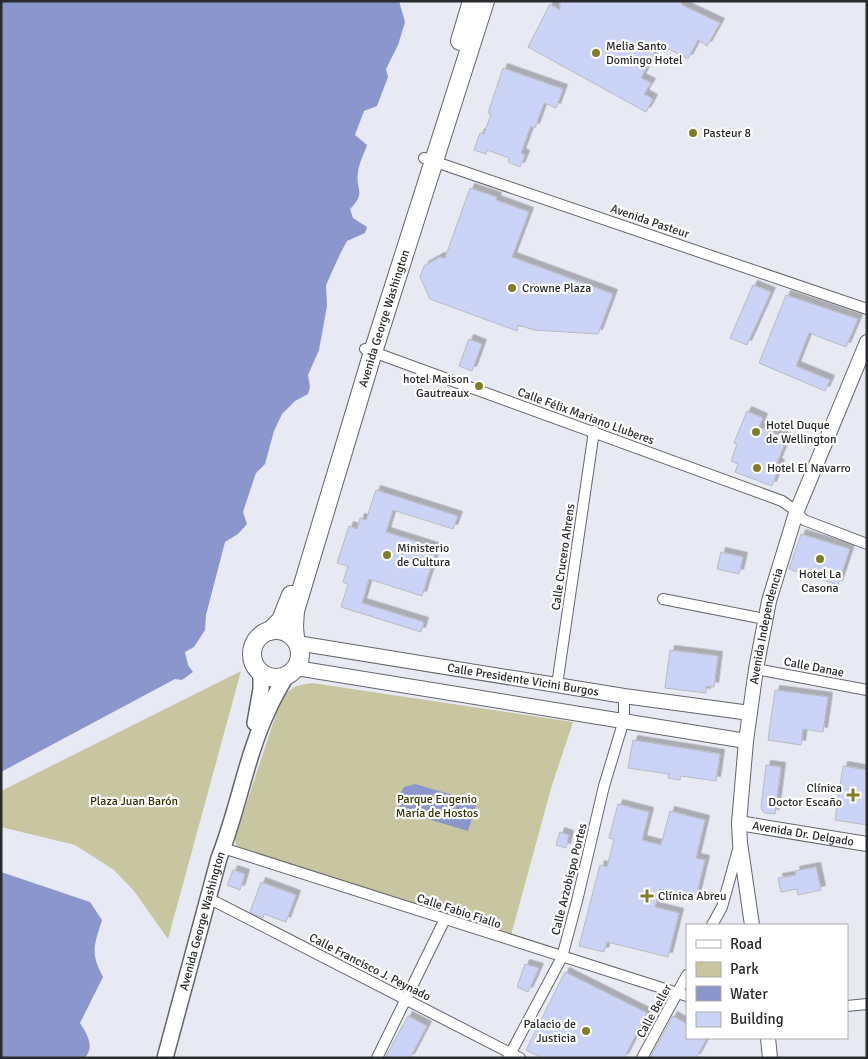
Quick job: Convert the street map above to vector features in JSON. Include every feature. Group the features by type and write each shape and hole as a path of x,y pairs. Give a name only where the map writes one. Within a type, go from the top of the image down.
{"highway":[{"name":"Avenida George Washington","path":"429,159 472,1"},
{"name":"Avenida George Washington","path":"270,631 281,620 290,597 309,529 369,350 429,159 485,1"},
{"name":"Avenida George Washington","path":"296,641 295,611 369,350"},
{"path":"270,631 283,631 296,641 300,658 291,672 281,678 270,678 261,673 254,664 252,658 253,647 260,637 270,631"}],"main road":[{"name":"Avenida George Washington","path":"165,1058 208,898 242,783 268,710 291,672"},
{"name":"Avenida George Washington","path":"242,783 258,707 261,673"}],"street":[{"name":"Avenida Pasteur","path":"429,159 867,309"},
{"name":"Avenida Independencia","path":"752,924 740,843 739,823 746,741 765,620 769,600 796,513 867,342"},
{"name":"Calle Félix Mariano Lluberes","path":"369,350 782,501 811,524 867,544"},
{"name":"Calle Crucero Ahrens","path":"557,685 594,431"},
{"path":"663,600 765,620"},
{"name":"Calle Presidente Vicini Burgos","path":"296,641 624,696 750,713"},
{"name":"Calle Danae","path":"756,669 867,690"},
{"name":"Calle Presidente Vicini Burgos","path":"291,672 624,720 746,741"},
{"name":"Calle Arzobispo Portes","path":"513,1056 562,958 604,786 624,720 624,696"},
{"name":"Avenida Dr. Delgado","path":"739,823 867,844"},
{"path":"713,924 722,907 740,843"},
{"name":"Calle Fabio Fiallo","path":"223,848 562,958 683,994"},
{"name":"Calle Francisco J. Peynado","path":"208,898 513,1056"},
{"path":"377,1058 445,919"},
{"name":"Calle Beller","path":"642,1058 683,994 686,980"},
{"path":"848,1006 867,1004"},
{"path":"768,1039 770,1058"}],"green space":[{"name":"Plaza Juan Barón","path":"241,671 168,939 134,891 114,870 75,845 1,827 1,791"},
{"name":"Parque Eugenio María de Hostos","path":"312,683 573,722 552,785 510,939 242,852 236,846 235,838 282,696 296,686"}],"water":[{"path":"1,1 399,1 405,22 398,45 386,69 388,77 377,106 364,111 355,135 367,145 360,162 357,178 358,199 350,209 353,218 367,227 365,233 347,241 326,285 327,306 319,350 308,375 310,387 308,394 295,401 282,414 274,431 265,464 256,473 243,512 247,524 238,534 225,542 206,615 205,630 194,647 185,652 188,665 193,672 182,680 175,679 1,772"},
{"path":"415,784 477,802 468,831 404,812 397,804 399,795 404,787"},
{"path":"1,872 90,902 102,920 97,936 95,955 103,977 80,1023 90,1045 85,1058 1,1058"}],"building":[{"name":"Melia Santo Domingo Hotel","path":"560,1 681,1 682,5 720,23 707,46 698,40 688,59 659,44 641,78 651,83 644,94 653,99 646,112 528,47 550,4 560,10"},
{"path":"503,68 563,89 556,108 544,103 535,128 531,126 521,153 525,155 520,167 508,162 509,158 487,150 486,154 474,150 480,133 484,134 491,114 488,113"},
{"name":"Crowne Plaza","path":"470,188 497,197 496,200 529,212 512,257 613,294 598,334 534,330 518,325 517,331 430,299 420,277 424,266 440,257 445,258"},
{"path":"753,285 771,292 747,345 730,338"},
{"path":"786,295 858,319 846,347 809,333 796,366 830,380 825,391 759,363"},
{"path":"469,339 482,344 472,371 459,366"},
{"path":"747,411 763,418 759,427 787,438 777,463 780,464 772,486 735,472 738,464 731,461 737,444 734,443"},
{"name":"Ministerio de Cultura","path":"376,490 458,516 453,529 393,510 386,532 437,548 422,596 369,579 362,603 424,622 421,632 341,607 348,584 343,582 348,566 337,563 349,526 357,529 360,518 366,520"},
{"name":"Hotel La Casona","path":"801,534 850,549 838,585 789,569"},
{"path":"721,552 743,557 739,574 717,569"},
{"path":"670,650 718,656 714,687 706,686 706,693 665,688"},
{"path":"775,690 828,697 823,732 803,729 801,745 768,740"},
{"path":"633,740 720,754 716,781 681,776 680,780 668,778 669,774 628,768"},
{"path":"766,765 781,767 775,814 764,813 761,808"},
{"name":"Clínica Doctor Escaño","path":"843,766 867,770 867,825 835,820"},
{"path":"618,804 649,812 642,840 661,845 670,811 705,820 696,858 705,860 696,897 660,889 655,907 679,913 668,957 607,942 604,952 579,946 600,865 607,867 614,839 609,838"},
{"path":"560,832 569,835 566,848 556,845"},
{"path":"816,867 821,890 798,895 797,889 781,892 778,878 796,875 795,871"},
{"path":"233,870 245,874 240,890 227,885"},
{"path":"261,882 296,895 286,922 264,914 263,918 250,912"},
{"path":"525,964 539,968 528,992 517,987"},
{"name":"Palacio de Justicia","path":"565,972 647,1013 624,1058 542,1058 526,1050"},
{"path":"408,1016 427,1026 410,1058 385,1058"},
{"path":"673,1016 686,1023 686,1039 706,1039 696,1058 650,1058"}],"place":[{"name":"Melia Santo Domingo Hotel","path":"596,53"},
{"name":"Pasteur 8","path":"693,133"},
{"name":"Crowne Plaza","path":"512,288"},
{"name":"hotel Maison Gautreaux","path":"479,386"},
{"name":"Hotel Duque de Wellington","path":"756,432"},
{"name":"Hotel El Navarro","path":"757,468"},
{"name":"Ministerio de Cultura","path":"387,555"},
{"name":"Hotel La Casona","path":"820,559"},
{"name":"Clínica Doctor Escaño","path":"853,795"},
{"name":"Clínica Abreu","path":"647,896"},
{"name":"Palacio de Justicia","path":"586,1031"}]}
